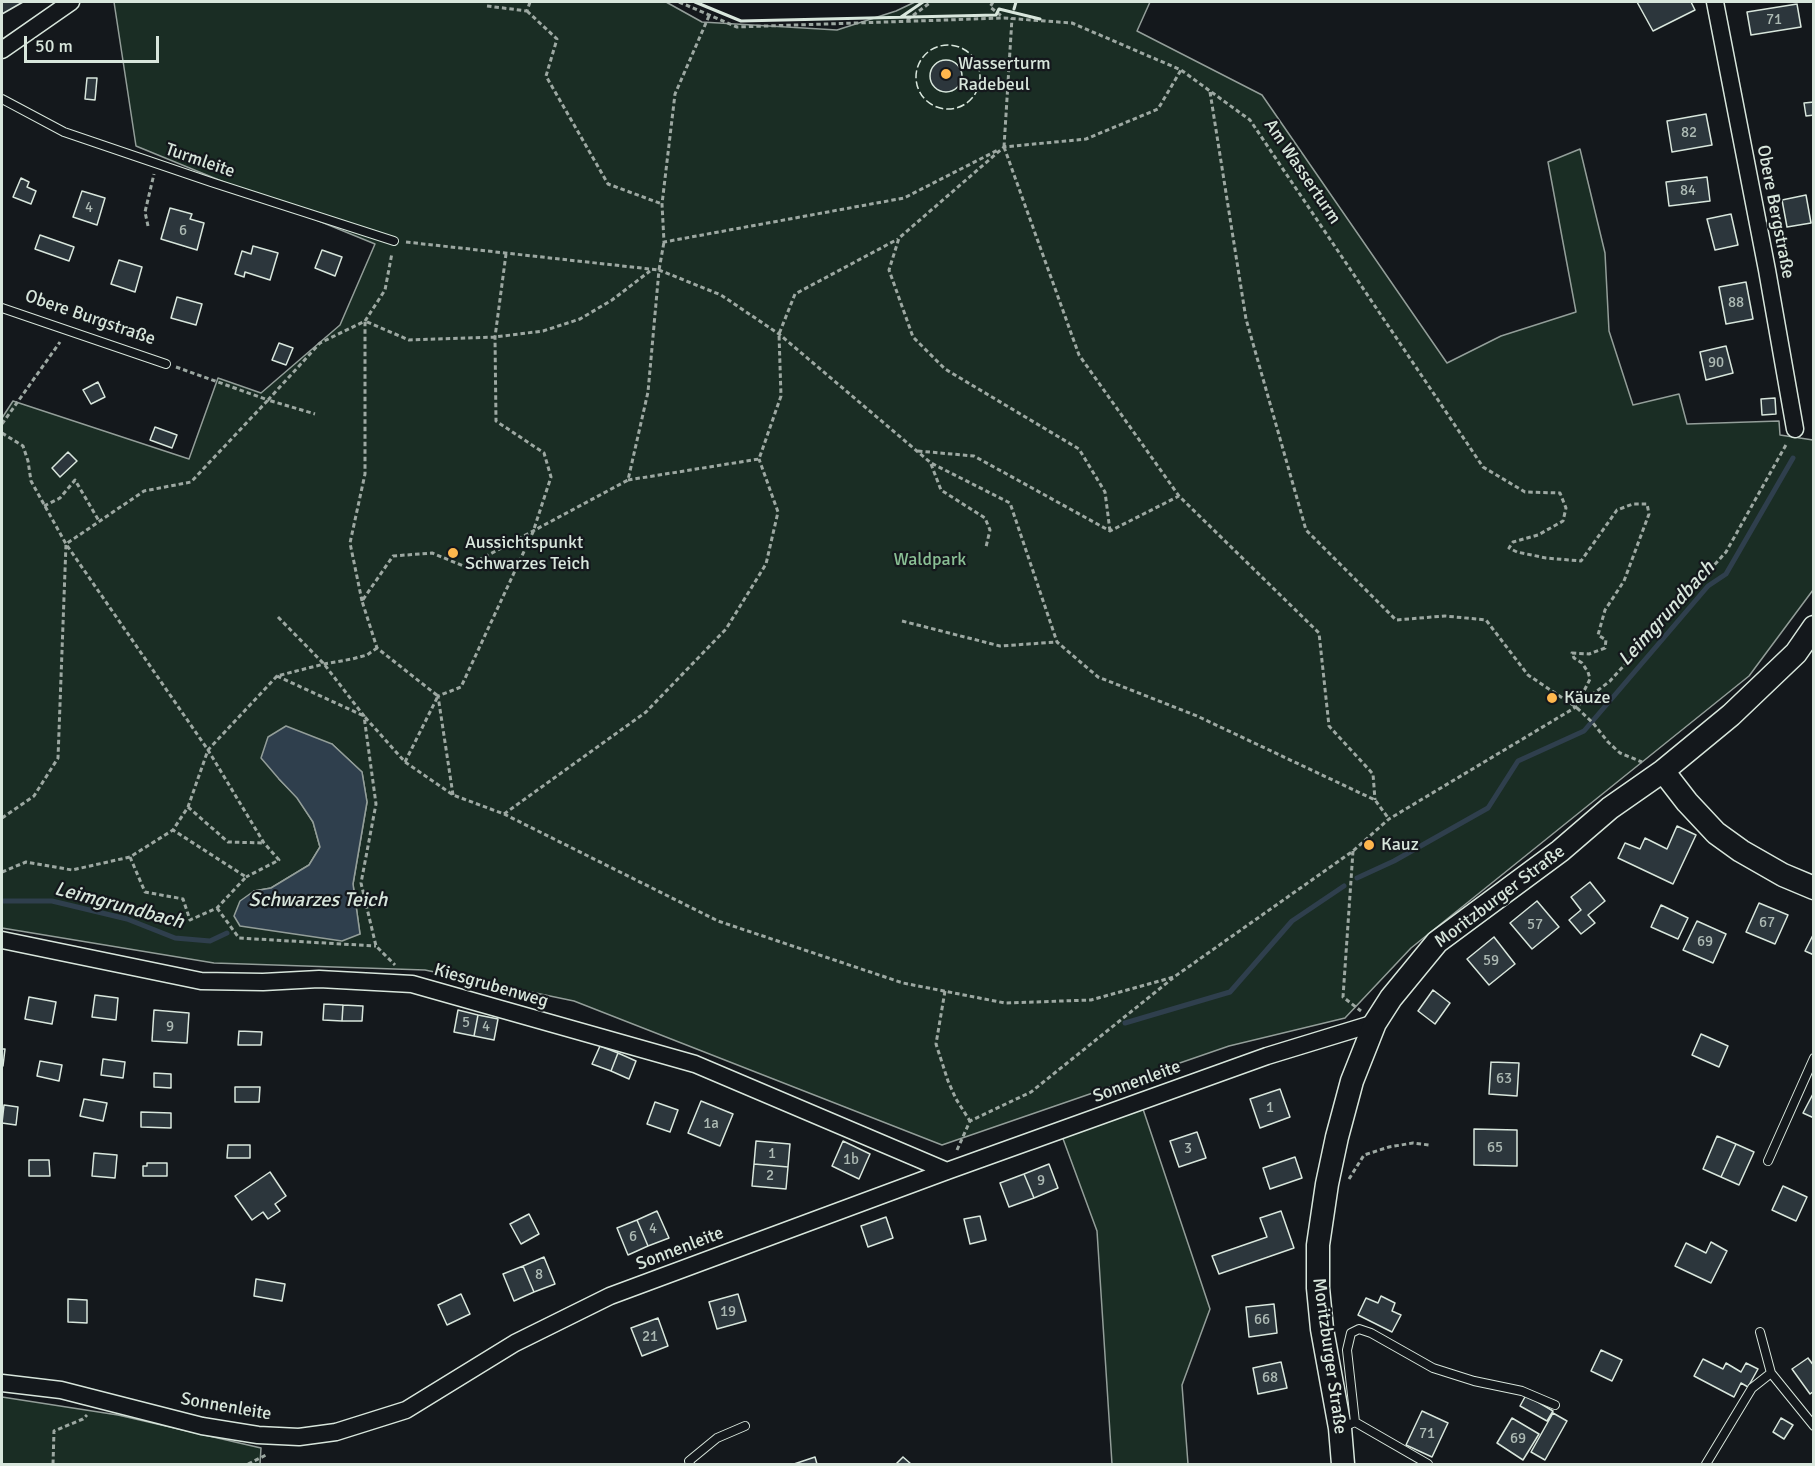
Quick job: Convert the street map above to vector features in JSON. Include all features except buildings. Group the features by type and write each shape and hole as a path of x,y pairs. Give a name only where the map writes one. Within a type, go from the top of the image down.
{"street":[{"path":"2,50 71,2"},
{"name":"Obere Bergstraße","path":"1715,2 1795,429"},
{"name":"Moritzburger Straße","path":"1342,1464 1348,1425 1322,1329 1318,1288 1318,1245 1327,1184 1352,1081 1375,1023 1391,998 1437,942 1560,852 1610,808 1663,771 1762,687 1796,653 1814,627"},
{"path":"1663,771 1687,802 1716,833 1757,861 1814,888"},
{"name":"Kiesgrubenweg","path":"2,940 201,981 263,982 319,979 412,984 695,1064 947,1171"},
{"name":"Sonnenleite","path":"2,1383 61,1390 202,1426 258,1435 298,1437 336,1432 406,1410 515,1343 610,1296 1267,1056 1375,1023"}],"lane":[{"name":"Turmleite","path":"2,99 64,132 394,241"},
{"name":"Obere Burgstraße","path":"2,308 166,364"},
{"path":"1768,1161 1814,1058"},
{"path":"1428,1464 1348,1425 1347,1350 1351,1333 1359,1329 1371,1333 1433,1368 1473,1381 1522,1391 1555,1405"},
{"path":"1760,1332 1771,1373 1814,1426"},
{"path":"1706,1464 1752,1388 1771,1373"},
{"path":"690,1464 689,1461 717,1438 745,1426"}],"path":[{"path":"527,11 530,2"},
{"name":"Am Wasserturm","path":"679,2 737,27 1004,18 1072,23 1181,70 1250,120 1483,467 1525,492 1560,493 1566,508 1563,521 1538,536 1513,543 1509,548 1516,552 1546,558 1581,561 1617,510 1633,504 1647,504 1648,514 1624,581 1605,610 1598,635 1606,640 1605,648 1589,654 1572,653 1574,658 1585,667 1590,680 1576,707"},
{"path":"906,21 931,2"},
{"path":"993,2 990,6 1004,18"},
{"path":"487,6 527,11 557,39 546,76 608,184 662,204"},
{"path":"628,480 648,392 659,270 664,242 662,204 675,94 709,16"},
{"path":"1012,18 1004,147 1079,355 1179,496 1320,633 1329,726 1373,774 1375,800"},
{"path":"664,242 904,198 1004,147 1086,139 1158,109 1181,70"},
{"path":"1210,91 1246,319 1306,530 1396,620 1445,616 1486,620 1528,675 1576,707 1620,753 1663,771"},
{"path":"504,814 646,712 726,630 766,564 778,512 759,459 781,396 779,334 795,294 899,238 1004,147"},
{"path":"148,226 145,212 156,164"},
{"path":"899,238 889,270 913,337 945,369 1079,449 1105,492 1110,531"},
{"path":"66,544 144,492 191,482 320,343 365,321 385,290 394,241 659,270 721,295 779,334 931,463 1010,503 1057,642 1098,677 1197,716 1375,800 1389,819"},
{"path":"405,762 438,696 461,687 533,532 551,477 544,453 496,421 495,337 506,254"},
{"path":"365,321 410,340 495,337 543,331 580,319 612,300 652,270"},
{"path":"365,321 365,474 350,543 362,601 377,648 438,696 453,795"},
{"path":"2,424 68,331"},
{"path":"166,364 315,414"},
{"path":"947,1171 970,1121 1031,1092 1174,977 1353,851 1389,819 1576,707 1610,681 1726,552 1795,429"},
{"path":"2,433 23,446 31,481 66,544 208,750 264,843 279,860 246,877 217,908 190,920 183,899 145,892 130,857"},
{"path":"918,451 974,456 1110,531"},
{"path":"362,601 393,556 432,553 466,567 628,480 759,459"},
{"path":"931,463 941,490 985,518 990,530 986,547"},
{"path":"44,506 60,498 75,480 99,521"},
{"path":"1110,531 1179,496"},
{"path":"2,818 34,796 58,758 66,544"},
{"path":"278,617 324,664 364,716 405,762 453,795 504,814 718,921 903,983 1005,1003 1091,1000 1174,977"},
{"path":"902,621 1000,646 1057,642"},
{"path":"2,872 26,862 72,870 130,857 173,830 188,807 208,750 276,676 367,655 377,648"},
{"path":"276,676 364,716"},
{"path":"217,908 239,938 376,946 361,883 376,804 364,716"},
{"path":"188,807 228,842 264,843"},
{"path":"173,830 246,877"},
{"path":"1343,997 1353,851"},
{"path":"945,991 936,1044 948,1081 970,1121"},
{"path":"1327,1184 1345,1185 1364,1155 1389,1147 1413,1143 1429,1145"},
{"path":"52,1464 54,1431 83,1419 105,1401"},
{"path":"248,1464 255,1460"}],"green space":[{"name":"Waldpark","path":"114,2 666,2 702,22 837,30 896,11 915,2 1150,2 1137,31 1262,95 1447,363 1501,336 1576,312 1548,162 1580,149 1605,253 1609,331 1633,405 1679,394 1687,424 1779,421 1780,435 1813,440 1813,590 1749,676 1411,948 1345,1018 1229,1046 942,1145 574,1001 425,970 214,963 2,928 2,418 13,401 189,459 218,378 261,393 340,325 375,244 136,146","holes":["332,744 362,772 367,802 353,884 360,934 254,891 271,888 309,865 320,847 313,822 297,797 279,779"]},
{"path":"1142,1106 1210,1309 1182,1385 1188,1464 1112,1464 1097,1231 1062,1136"},
{"path":"2,1397 118,1415 261,1448 260,1464 2,1464"}],"water":[{"name":"Schwarzes Teich","path":"286,726 332,744 362,772 367,802 353,884 360,934 342,941 240,926 234,916 240,901 254,891 271,888 309,865 320,847 313,822 297,798 261,758 268,737"}],"waterway":[{"name":"Leimgrundbach","path":"1357,878 1394,861 1488,808 1518,761 1584,731 1708,586 1726,574 1793,458"},
{"name":"Leimgrundbach","path":"1125,1023 1230,992 1292,921 1344,886"},
{"name":"Leimgrundbach","path":"2,901 52,901 127,919 175,938 210,941 227,933"}],"fence":[{"path":"948,45 960,47 971,54 978,65 980,77 978,89 971,100 960,107 948,109 936,107 925,100 918,89 916,77 918,65 925,54 936,47 948,45"}],"wall":[{"path":"695,2 741,21 996,15 999,9 1040,19"},
{"path":"901,17 923,2"},
{"path":"1014,9 1016,2"}],"place":[{"name":"Wasserturm Radebeul","path":"946,74"},
{"name":"Aussichtspunkt Schwarzes Teich","path":"453,553"},
{"name":"Käuze","path":"1552,698"},
{"name":"Kauz","path":"1369,845"}]}
